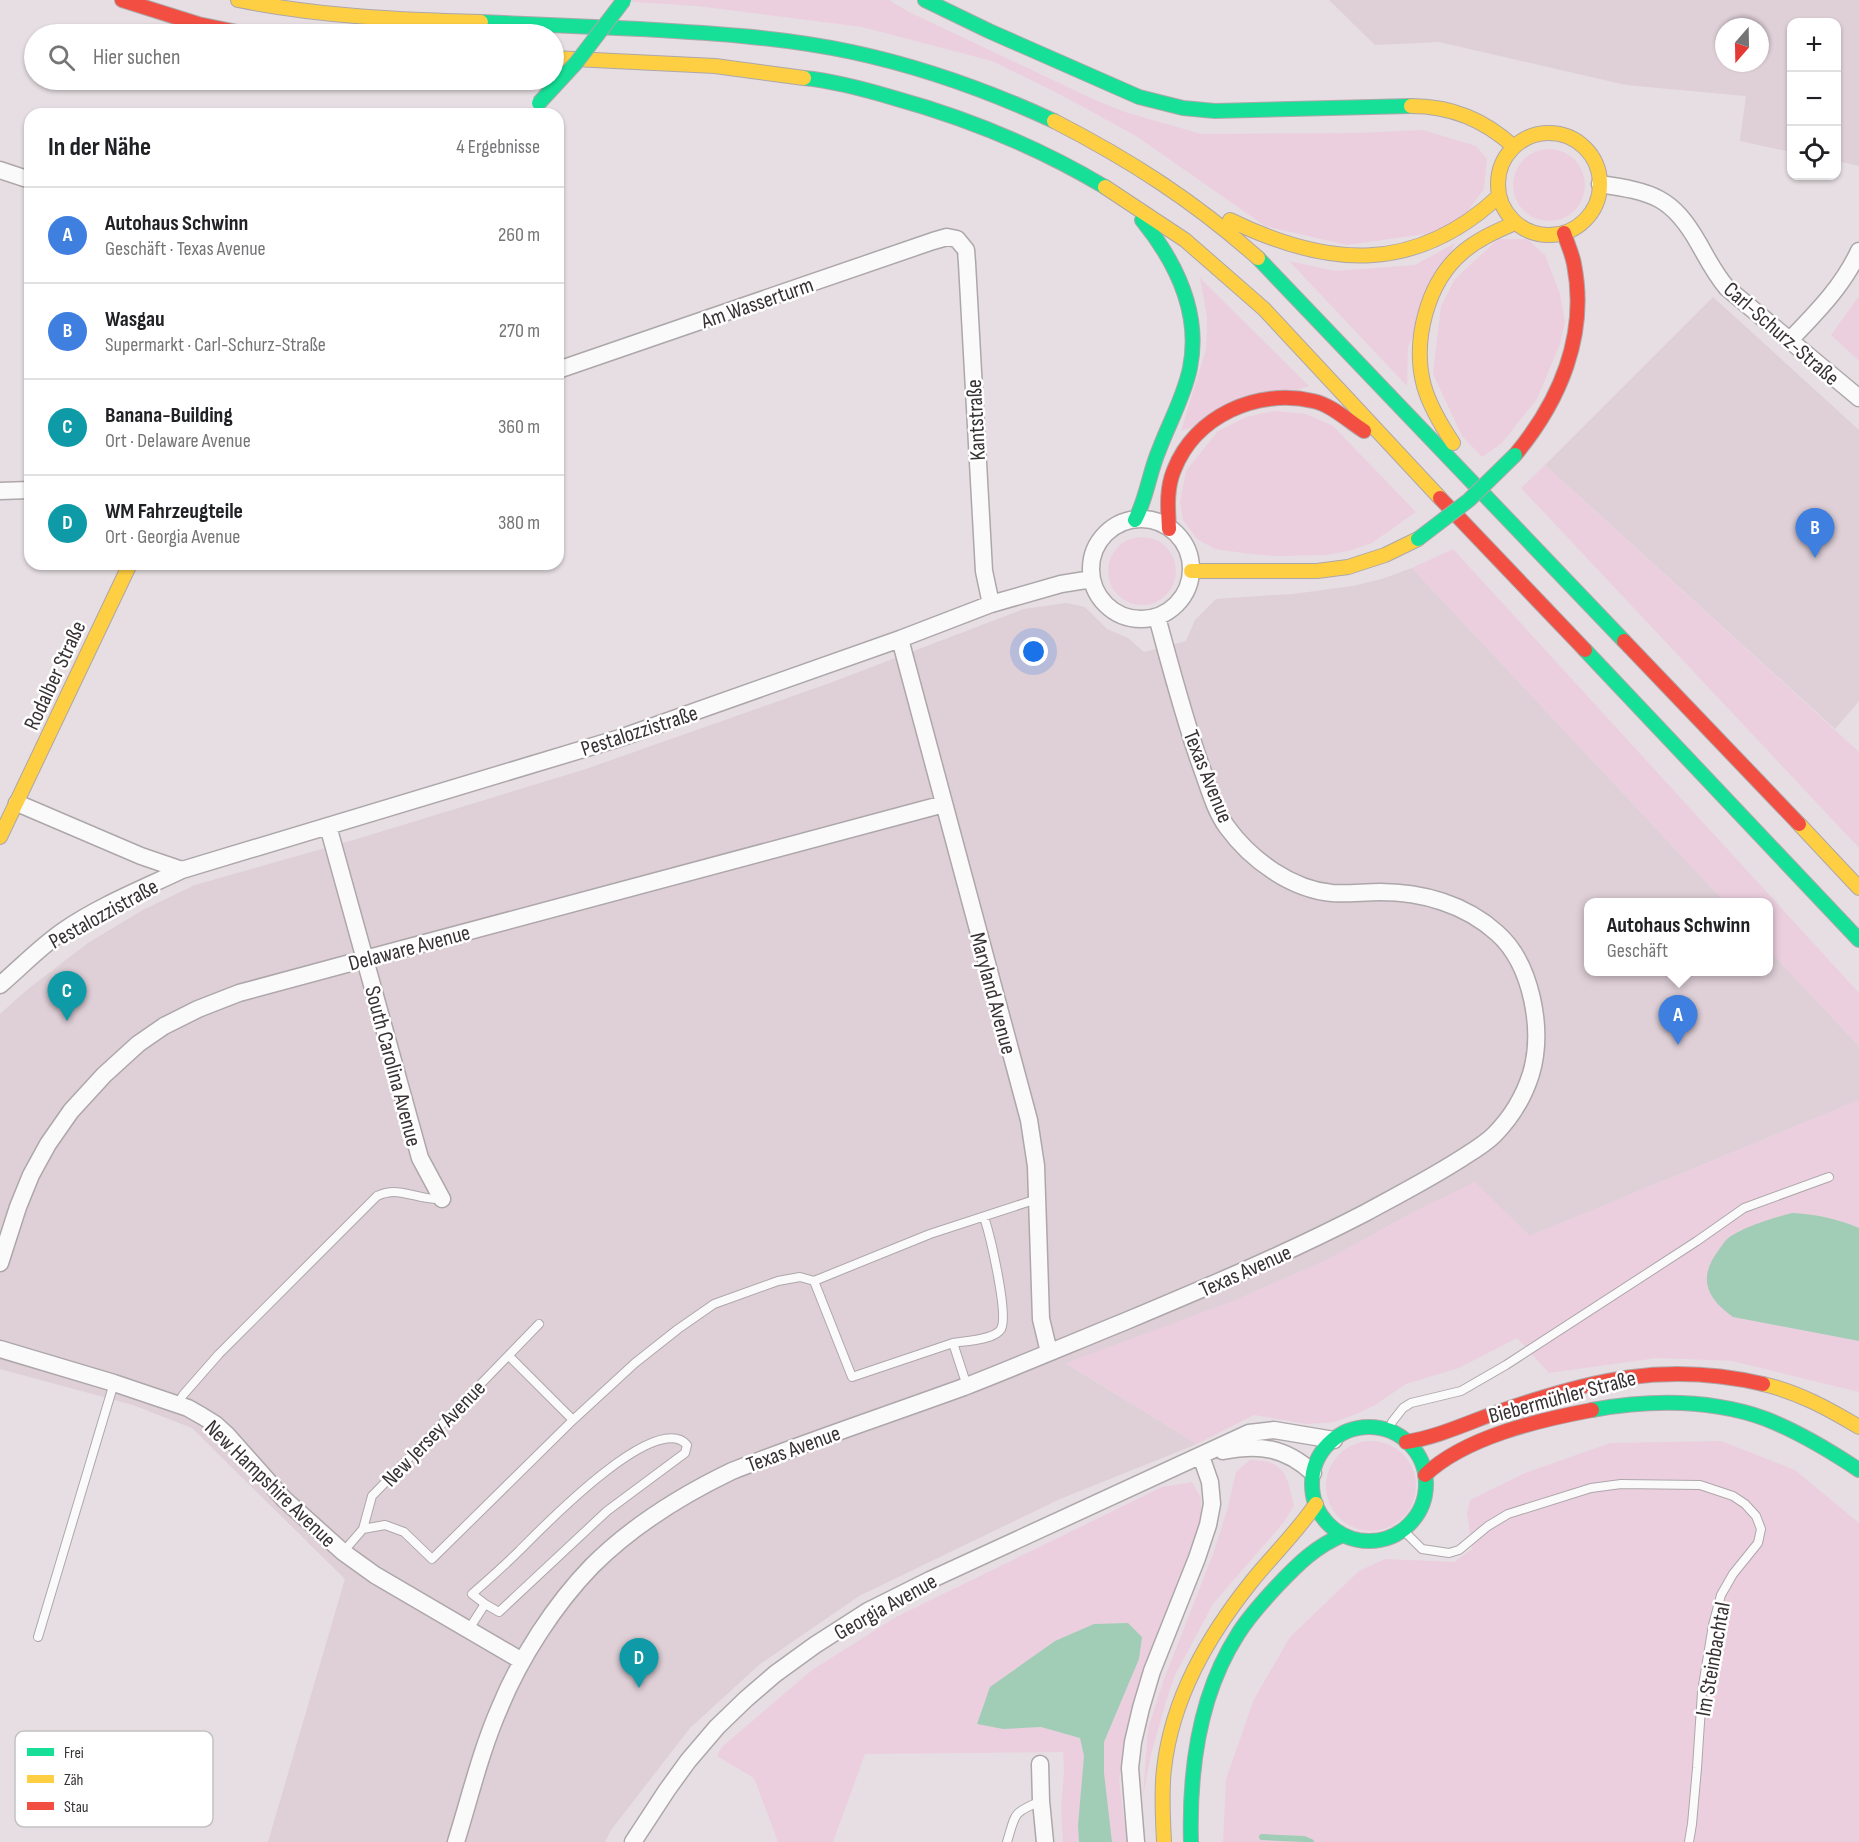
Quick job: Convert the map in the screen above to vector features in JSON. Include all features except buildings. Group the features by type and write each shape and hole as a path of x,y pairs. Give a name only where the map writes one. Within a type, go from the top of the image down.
{"main road":[{"path":"122,0 198,24"},
{"path":"237,0 303,11 512,24"},
{"path":"564,76 624,0"},
{"path":"925,0 989,32 1121,91 1155,102 1215,111 1431,106 1451,110 1476,120 1505,138 1514,147"},
{"path":"564,27 744,37 799,43 849,52 932,74 1014,103 1084,135 1130,162 1190,202 1266,265 1859,888"},
{"path":"564,58 715,66 815,79 867,90 924,106 1001,133 1073,168 1185,240 1264,309 1859,940"},
{"path":"534,108 552,90"},
{"path":"1546,133 1558,134 1580,143 1595,161 1600,184 1599,197 1586,220 1576,228 1551,235 1526,230 1515,223 1508,215 1499,196 1499,175 1507,155 1523,140 1546,133"},
{"path":"1190,202 1262,236 1305,250 1342,256 1379,256 1413,250 1434,241 1473,219 1499,196"},
{"path":"1121,197 1155,235 1170,260 1184,290 1192,318 1193,343 1190,369 1158,453 1140,513 1135,520"},
{"path":"1512,524 1433,411 1424,384 1420,354 1423,324 1431,297 1443,274 1459,255 1477,241 1515,223"},
{"path":"1191,571 1317,572 1348,567 1385,555 1418,539 1470,501 1491,482 1515,455 1555,398 1571,351 1575,327 1576,282 1574,262 1564,233"},
{"path":"1169,529 1166,499 1170,477 1178,458 1196,433 1214,418 1241,404 1263,398 1287,397 1314,401 1336,412 1404,459"},
{"name":"Rodalber Straße","path":"0,837 127,570"},
{"name":"Biebermühler Straße","path":"1406,1442 1436,1435 1478,1418 1609,1379 1649,1373 1686,1372 1745,1379 1788,1392 1829,1410 1857,1426"},
{"name":"Biebermühler Straße","path":"1425,1475 1437,1463 1460,1449 1533,1424 1582,1412 1665,1404 1702,1405 1750,1414 1810,1439 1859,1470"},
{"path":"1379,1429 1388,1431 1406,1442 1420,1460 1426,1488 1419,1511 1403,1530 1380,1540 1355,1540 1343,1535 1327,1522 1316,1503 1312,1488 1313,1473 1323,1452 1334,1440 1350,1431 1379,1429"},
{"path":"1164,1842 1161,1791 1164,1763 1173,1724 1188,1678 1205,1646 1232,1606 1301,1525 1316,1503"},
{"path":"1191,1842 1194,1763 1209,1695 1224,1659 1233,1641 1249,1619 1297,1565 1325,1541 1343,1535"}],"street":[{"path":"0,170 24,178"},
{"name":"Carl-Schurz-Straße","path":"1600,184 1633,189 1652,195 1680,214 1718,278 1859,398"},
{"name":"Am Wasserturm","path":"564,368 947,237 957,238"},
{"name":"Kantstraße","path":"957,238 966,250 984,571 991,604"},
{"path":"1790,340 1839,286 1859,251"},
{"path":"0,491 24,490"},
{"path":"1135,520 1159,523 1169,529 1181,540 1188,555 1191,571 1188,585 1181,599 1170,610 1143,619 1129,618 1105,604 1096,592 1092,579 1091,562 1096,547 1106,534 1119,524 1135,520"},
{"name":"Pestalozzistraße","path":"0,985 30,956 64,930 117,900 182,870 620,738 900,639 991,604 1061,584 1092,579"},
{"name":"Texas Avenue","path":"456,1842 499,1709 522,1661 552,1617 593,1566 628,1535 695,1489 732,1471 967,1386 1222,1281 1304,1243 1433,1177 1492,1138 1520,1101 1531,1072 1536,1042 1534,1011 1528,982 1516,955 1499,934 1475,917 1446,902 1416,893 1331,893 1306,887 1277,874 1250,853 1225,825 1210,793 1194,747 1157,616"},
{"name":"Maryland Avenue","path":"900,639 1029,1119 1038,1199 1041,1319 1049,1352"},
{"name":"Pestalozzistraße","path":"17,803 141,856 182,870"},
{"name":"Delaware Avenue","path":"0,1263 31,1175 48,1144 71,1111 104,1075 138,1044 164,1026 198,1009 239,993 365,958 944,804"},
{"name":"South Carolina Avenue","path":"328,826 420,1158 442,1198"},
{"name":"New Hampshire Avenue","path":"0,1349 114,1383 202,1416 215,1424 284,1499 344,1552 375,1575 522,1661"},
{"name":"Georgia Avenue","path":"633,1842 674,1780 717,1726 775,1674 868,1611 1236,1438 1274,1430 1334,1440"},
{"name":"Georgia Avenue","path":"1201,1456 1241,1448 1272,1449 1298,1460 1313,1473"},
{"path":"1136,1842 1130,1768 1133,1742 1152,1671 1208,1525 1212,1504 1210,1482 1201,1456"},
{"path":"1040,1764 1041,1801 1046,1842"}],"lane":[{"path":"1388,1431 1403,1408 1411,1403 1461,1391 1506,1365 1744,1208 1828,1177"},
{"path":"177,1405 219,1354 377,1196 386,1192 400,1191 426,1199 442,1198"},
{"path":"363,1529 385,1525 404,1532 432,1559 573,1420 635,1363 714,1304 778,1281 800,1277 814,1281 930,1234 1038,1199"},
{"path":"814,1281 852,1377 953,1342 994,1336 1001,1329 1003,1321 1002,1302 990,1235 984,1218"},
{"name":"New Jersey Avenue","path":"344,1552 363,1529 372,1496 539,1324"},
{"path":"953,1342 967,1386"},
{"path":"509,1356 573,1420"},
{"path":"38,1637 114,1383"},
{"path":"663,1438 684,1441 687,1445 685,1453 607,1511 499,1612 485,1604 472,1594 555,1514 593,1481 643,1446 663,1438"},
{"name":"Im Steinbachtal","path":"1403,1530 1422,1549 1449,1553 1459,1550 1488,1526 1508,1514 1591,1488 1621,1484 1700,1485 1733,1496 1745,1504 1756,1516 1761,1529 1758,1543 1733,1574 1721,1595 1713,1625 1702,1692 1689,1842"},
{"path":"469,1629 485,1604"},
{"path":"1007,1842 1016,1814 1041,1801"}],"shaded area":[{"path":"603,0 889,0 909,12 1095,100 1125,112 1201,134 1357,133 1423,130 1476,146 1487,159 1484,189 1465,215 1432,233 1347,245 1265,226 1136,136 992,61 862,27 697,6"},
{"path":"1329,0 1859,0 1859,166 1841,162 1841,18 1787,18 1787,151 1740,141 1746,96 1626,85 1439,42 1375,45"},
{"path":"1549,149 1569,155 1579,165 1585,185 1579,205 1569,215 1549,221 1529,215 1519,205 1513,185 1519,165 1529,155"},
{"path":"1498,239 1527,239 1545,255 1560,294 1565,322 1560,344 1537,399 1502,443 1482,457 1462,436 1433,374 1441,306 1455,279"},
{"path":"1455,243 1408,347 1407,386 1289,261 1335,271 1415,265"},
{"path":"1200,278 1309,386 1181,431 1206,349 1207,318"},
{"path":"1859,296 1859,361 1831,335"},
{"path":"1713,297 1859,430 1859,701 1835,729 1545,465"},
{"path":"1274,411 1306,414 1333,426 1416,512 1372,543 1349,551 1326,555 1276,556 1243,553 1215,549 1197,539 1183,520 1180,502 1186,471 1218,431 1246,417"},
{"path":"1545,465 1859,752 1859,848 1521,488"},
{"path":"1135,537 1149,537 1161,542 1171,552 1176,571 1171,590 1161,600 1149,605 1135,605 1123,600 1113,590 1108,578 1108,564 1113,552 1123,542"},
{"path":"1453,549 1772,898 1721,898 1412,568"},
{"path":"1412,568 1721,898 1584,898 1584,976 1773,976 1773,954 1859,1046 1859,1100 1530,1236 1419,1209 1329,1259 1236,1300 1067,1364 1197,1444 1060,1499 859,1596 760,1664 690,1728 611,1830 605,1842 268,1842 345,1579 192,1428 133,1405 0,1369 0,1014 28,989 88,943 143,910 195,885 357,839 586,769 830,683 1024,609 1066,603 1085,607 1107,629 1128,638 1144,652 1186,641 1195,620 1216,599 1293,594 1353,586"},
{"path":"1773,899 1859,993 1859,1046 1773,954"},
{"path":"1859,1100 1859,1392 1732,1361 1657,1358 1549,1373 1517,1338 1459,1368 1406,1384 1375,1405 1334,1422 1306,1424 1254,1415 1197,1444 1066,1363 1236,1300 1329,1259 1419,1209 1475,1182 1530,1236"},
{"path":"1792,1213 1809,1214 1859,1228 1859,1341 1733,1317 1711,1295 1707,1279 1708,1270 1727,1239 1749,1227"},
{"path":"1371,1441 1388,1445 1403,1454 1412,1469 1416,1486 1412,1503 1403,1518 1388,1527 1371,1531 1354,1527 1339,1518 1330,1503 1326,1486 1330,1469 1339,1454 1354,1445"},
{"path":"1721,1441 1795,1470 1859,1523 1859,1842 1223,1842 1226,1779 1254,1699 1290,1637 1359,1571 1385,1559 1454,1562 1472,1549 1467,1513 1470,1500 1525,1473 1610,1443"},
{"path":"1250,1460 1271,1463 1283,1472 1294,1506 1284,1522 1213,1604 1174,1677 1151,1754 1143,1797 1148,1728 1164,1679 1213,1554 1236,1472"},
{"path":"1192,1482 1201,1498 1201,1520 1136,1693 1119,1780 1127,1842 1063,1842 1061,1809 1063,1752 865,1754 833,1842 778,1842 754,1778 717,1756 722,1747 812,1670 896,1617 1162,1487"},
{"path":"1128,1623 1142,1637 1139,1659 1104,1742 1104,1773 1112,1842 1079,1842 1078,1825 1084,1756 1080,1738 1041,1727 1003,1729 977,1724 990,1687 1055,1641 1094,1624"}],"waterway":[{"path":"1262,1837 1304,1839 1311,1842"}],"traffic: fast":[{"path":"564,76 624,0"},
{"path":"925,0 989,31 1139,97 1183,108 1215,111 1411,106"},
{"path":"481,22 526,24"},
{"path":"564,26 719,34 773,39 852,52 930,73 980,90 1054,121"},
{"path":"804,78 838,83 950,115 1029,147 1105,187"},
{"path":"539,103 551,90"},
{"path":"1135,520 1184,389 1190,368 1192,348 1189,308 1183,289 1165,253 1142,220"},
{"path":"1258,258 1624,641"},
{"path":"1418,539 1469,500 1515,455"},
{"path":"1585,650 1859,940"},
{"path":"1592,1410 1635,1404 1679,1403 1745,1412 1802,1436 1859,1470"},
{"path":"1369,1427 1391,1432 1409,1444 1421,1462 1426,1484 1421,1506 1409,1524 1391,1536 1369,1541 1347,1536 1329,1524 1317,1506 1312,1484 1317,1462 1329,1444 1347,1432 1369,1427"},
{"path":"1191,1842 1194,1761 1205,1708 1224,1658 1247,1621 1285,1577 1316,1550 1343,1535"}],"traffic: slow":[{"path":"238,0 298,10 359,16 481,22"},
{"path":"564,58 715,66 804,78"},
{"path":"1411,106 1439,109 1466,116 1491,129 1514,147"},
{"path":"1054,121 1135,166 1210,218 1258,258"},
{"path":"1549,133 1568,137 1585,148 1596,165 1600,184 1596,203 1585,220 1568,231 1549,235 1530,231 1513,220 1502,203 1498,184 1502,165 1513,148 1530,137 1549,133"},
{"path":"1105,187 1185,240 1264,309 1440,498"},
{"path":"1230,220 1266,236 1302,247 1336,254 1370,255 1403,251 1435,239 1467,221 1499,196"},
{"path":"1453,443 1436,416 1424,386 1420,350 1426,313 1440,279 1450,265 1475,243 1515,223"},
{"path":"1191,571 1317,571 1348,567 1385,555 1418,539"},
{"path":"0,837 127,570"},
{"path":"1799,824 1859,888"},
{"path":"1763,1384 1813,1402 1859,1427"},
{"path":"1164,1842 1162,1796 1168,1743 1175,1717 1194,1669 1236,1602 1316,1504"}],"traffic: jam":[{"path":"122,0 198,24"},
{"path":"1515,455 1531,434 1557,390 1567,366 1573,341 1577,316 1577,290 1573,260 1564,233"},
{"path":"1169,529 1168,499 1174,470 1184,451 1197,435 1212,421 1230,410 1271,399 1292,398 1313,401 1333,410 1364,431"},
{"path":"1440,498 1585,650"},
{"path":"1624,641 1799,824"},
{"path":"1406,1442 1441,1433 1564,1391 1628,1377 1693,1374 1727,1377 1763,1384"},
{"path":"1425,1475 1441,1462 1481,1440 1526,1425 1592,1410"}],"place":[{"name":"Wasgau","path":"1815,558"},
{"name":"Banana-Building","path":"67,1021"},
{"name":"Autohaus Schwinn","path":"1678,1045"},
{"name":"WM Fahrzeugteile","path":"639,1688"}]}
